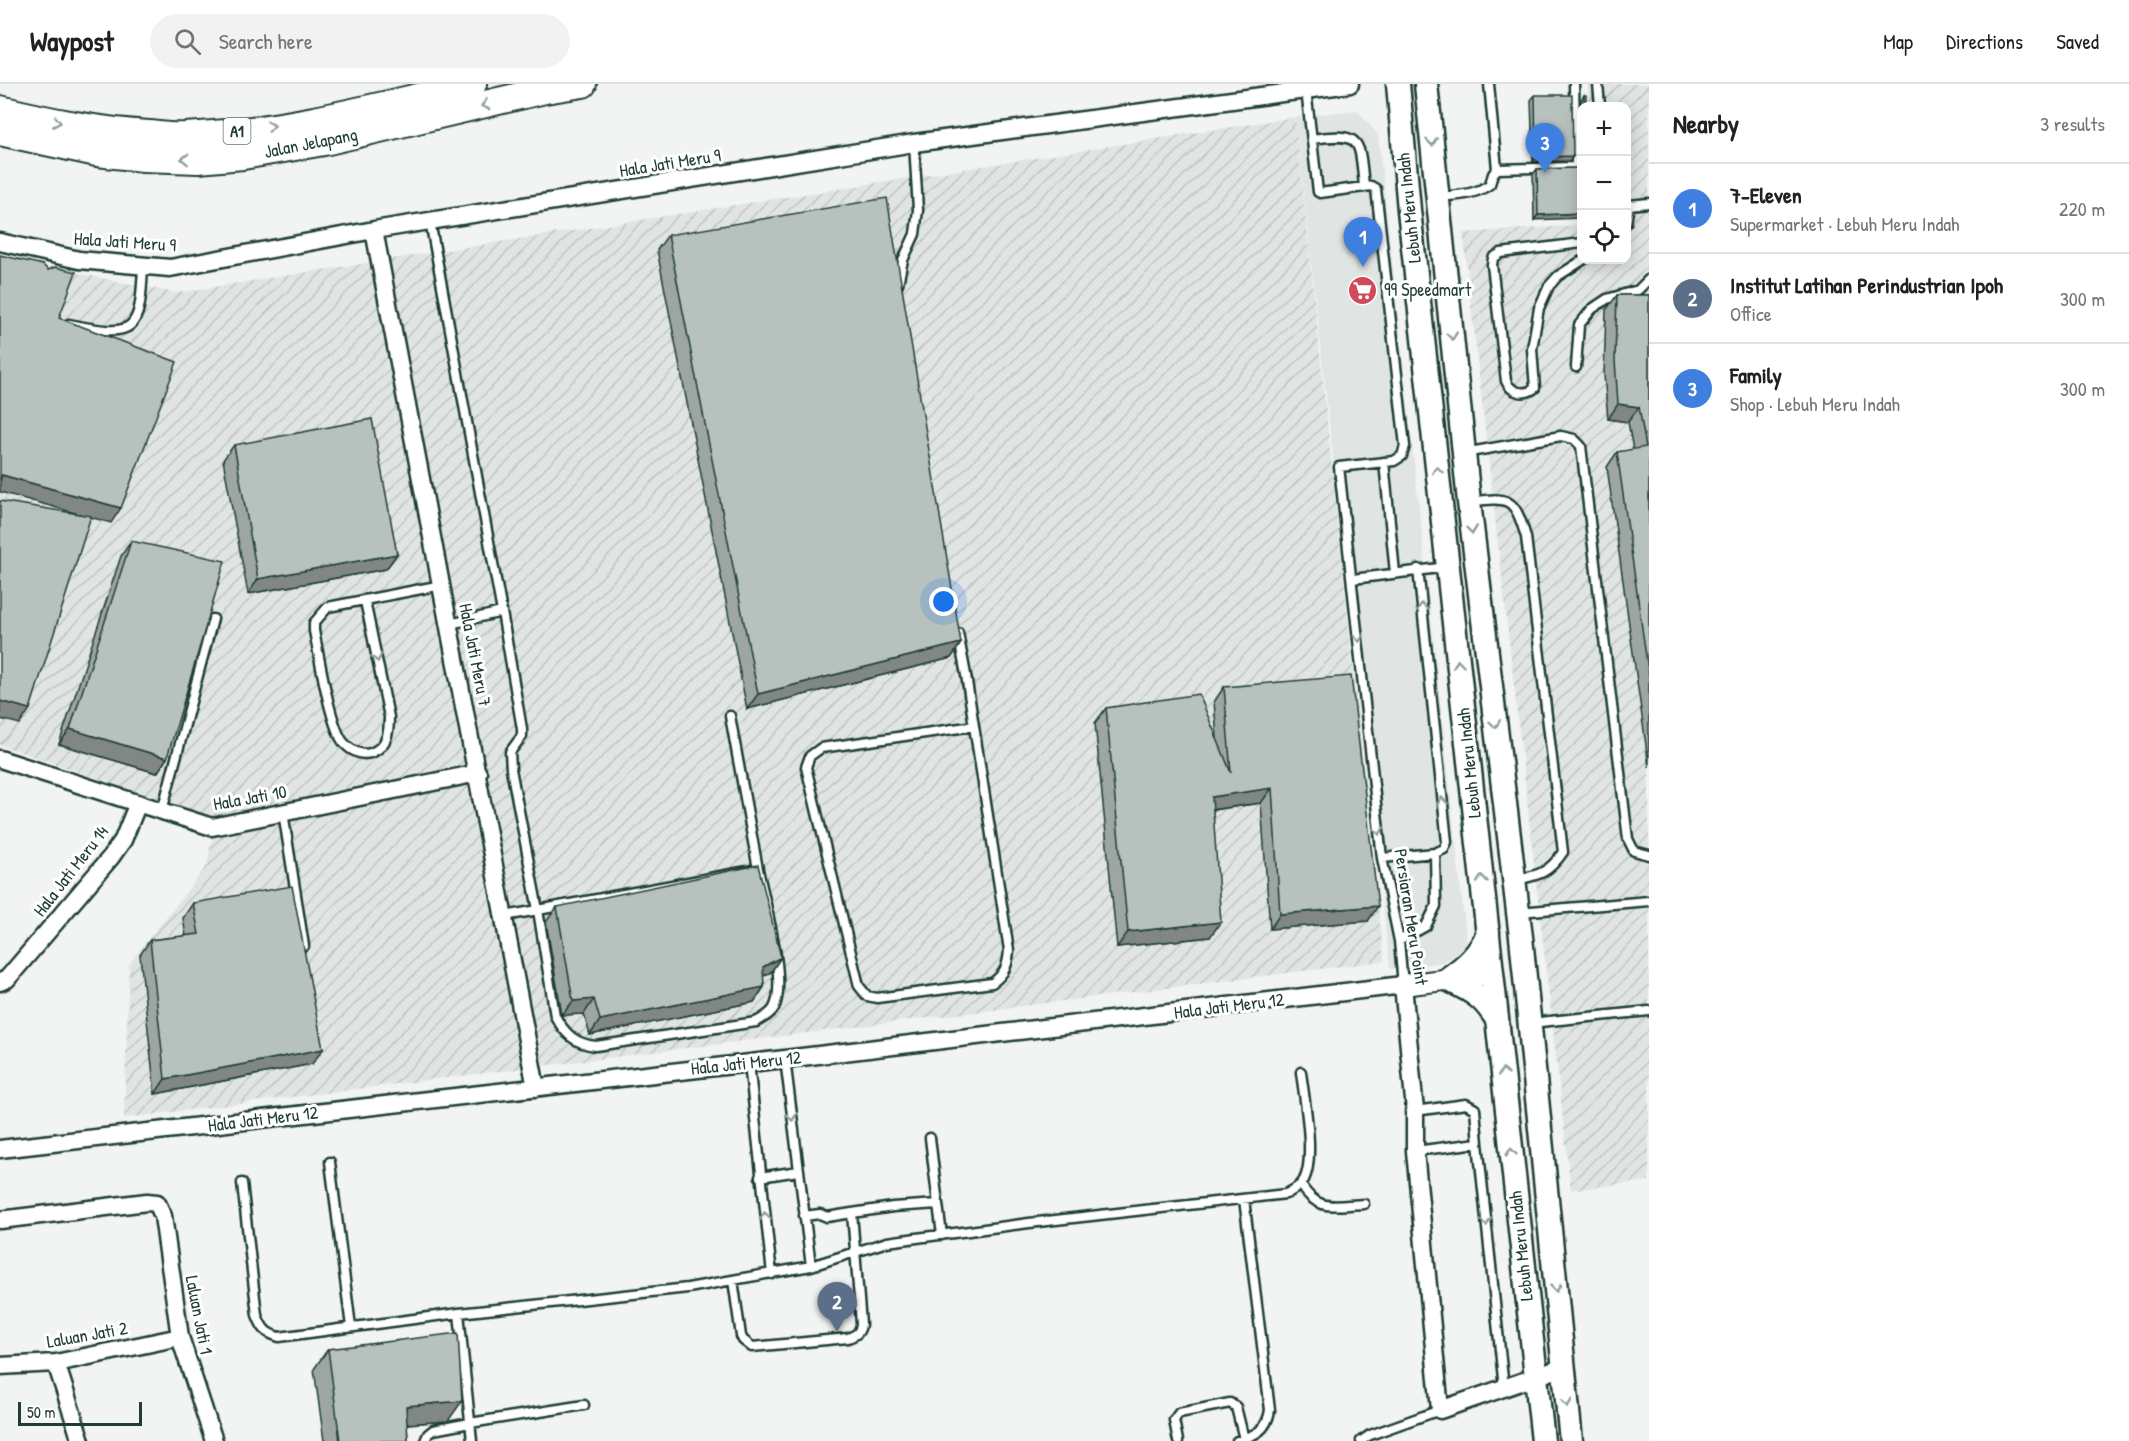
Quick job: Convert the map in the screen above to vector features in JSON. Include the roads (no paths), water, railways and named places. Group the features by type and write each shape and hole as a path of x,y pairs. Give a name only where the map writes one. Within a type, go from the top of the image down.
{"main road":[{"name":"Jalan Jelapang","path":"0,109 107,131 184,136 319,119 473,84"},
{"name":"Jalan Jelapang","path":"0,132 109,155 198,160 243,156 324,142 545,90 583,84"},
{"name":"Lebuh Meru Indah","path":"1398,84 1409,210 1543,1441"},
{"name":"Lebuh Meru Indah","path":"1426,84 1469,502 1530,1023 1571,1439"},
{"path":"1492,974 1503,967 1510,954 1517,908"},
{"path":"1488,932 1482,946 1471,960 1447,979 1478,995 1497,1020"},
{"path":"1492,974 1505,979 1515,991 1536,1087"}],"street":[{"name":"Hala Jati Meru 9","path":"0,242 47,256 79,261 170,268 374,230 914,143 1350,84"},
{"name":"Hala Jati Meru 7","path":"374,230 536,1088"},
{"name":"Hala Jati 10","path":"0,759 212,827 478,773"},
{"name":"Hala Jati Meru 14","path":"0,982 7,979 111,857 123,840 138,803"},
{"name":"Hala Jati Meru 12","path":"0,1149 785,1059 1492,974"},
{"name":"Persiaran Meru Point","path":"1403,985 1415,1111 1415,1151 1440,1410"},
{"name":"Laluan Jati 1","path":"0,1220 147,1202 157,1203 163,1216 180,1337 214,1441"},
{"name":"Laluan Jati 2","path":"0,1366 56,1363 180,1337"},
{"path":"56,1363 81,1441"},
{"path":"1440,1410 1564,1367"}],"lane":[{"path":"1437,197 1474,193 1484,189 1490,184 1497,169 1489,84"},
{"path":"1497,169 1574,166 1576,163 1574,84"},
{"path":"1598,84 1600,102"},
{"path":"1306,90 1319,193 1364,186 1373,186 1376,189 1405,446 1402,456 1394,461 1384,462 1395,573"},
{"path":"1312,139 1338,135 1356,142 1360,153 1364,186"},
{"path":"899,298 897,286 903,260 915,234 918,210 914,143"},
{"path":"1631,201 1649,203"},
{"path":"430,221 522,729 522,736 510,752 511,769 538,910 555,1016 569,1036 584,1044 596,1046 756,1022 770,1014 775,1006 779,976 730,716"},
{"path":"1577,244 1501,253 1493,258 1506,381 1513,390 1521,393 1535,388 1532,349 1539,308 1549,285 1577,264"},
{"path":"66,323 102,331 120,331 128,327 137,318 141,303 143,266"},
{"path":"1576,368 1579,325 1592,309 1607,298 1638,290 1649,279"},
{"path":"1464,453 1561,436 1574,439 1581,446 1628,839 1634,850 1649,855"},
{"name":"Persiaran Meru Point","path":"1384,462 1339,467 1382,858 1399,942 1403,985"},
{"path":"1469,502 1502,498 1508,501 1520,516 1526,537 1563,852 1554,866 1540,874 1514,880"},
{"path":"1353,579 1448,566"},
{"path":"1382,858 1436,853 1444,849 1447,842 1418,569"},
{"path":"365,601 389,717 388,733 384,745 372,753 360,754 344,744 332,717 314,623 328,607 442,585"},
{"path":"450,624 502,612"},
{"path":"162,811 213,619"},
{"path":"956,619 974,726 1009,950 1008,963 1003,976 992,983 877,998 867,996 859,986 806,767 810,756 821,748 974,726"},
{"path":"284,812 304,946"},
{"path":"1399,942 1426,926 1436,906 1436,853"},
{"path":"505,916 758,869"},
{"path":"1517,908 1649,901"},
{"path":"1530,1023 1649,1011"},
{"path":"785,1059 811,1266"},
{"path":"749,1063 772,1274"},
{"path":"242,1183 257,1316 267,1334 279,1337 459,1313 688,1288 811,1266 887,1242 1286,1194 1301,1185 1308,1171 1309,1149 1301,1072"},
{"path":"1415,1111 1466,1104 1475,1109 1504,1388"},
{"path":"930,1138 942,1235"},
{"path":"1415,1151 1478,1143"},
{"path":"330,1162 351,1328"},
{"path":"760,1176 798,1171"},
{"path":"1301,1185 1308,1197 1321,1205 1364,1204"},
{"path":"1178,1441 1174,1422 1176,1414 1226,1403 1236,1407 1241,1440 1258,1434 1267,1424 1270,1410 1245,1199"},
{"path":"804,1216 820,1214 826,1217 893,1207 938,1204"},
{"path":"733,1280 741,1336 752,1347 848,1338 858,1333 861,1324 852,1213"},
{"path":"459,1313 472,1441"},
{"path":"425,1441 433,1430 584,1405"},
{"path":"1361,1441 1370,1435 1440,1410"}],"place":[{"name":"Family","path":"1545,173"},
{"name":"7-Eleven","path":"1363,267"},
{"name":"99 Speedmart","path":"1363,290"},
{"name":"Institut Latihan Perindustrian Ipoh","path":"837,1332"}]}
